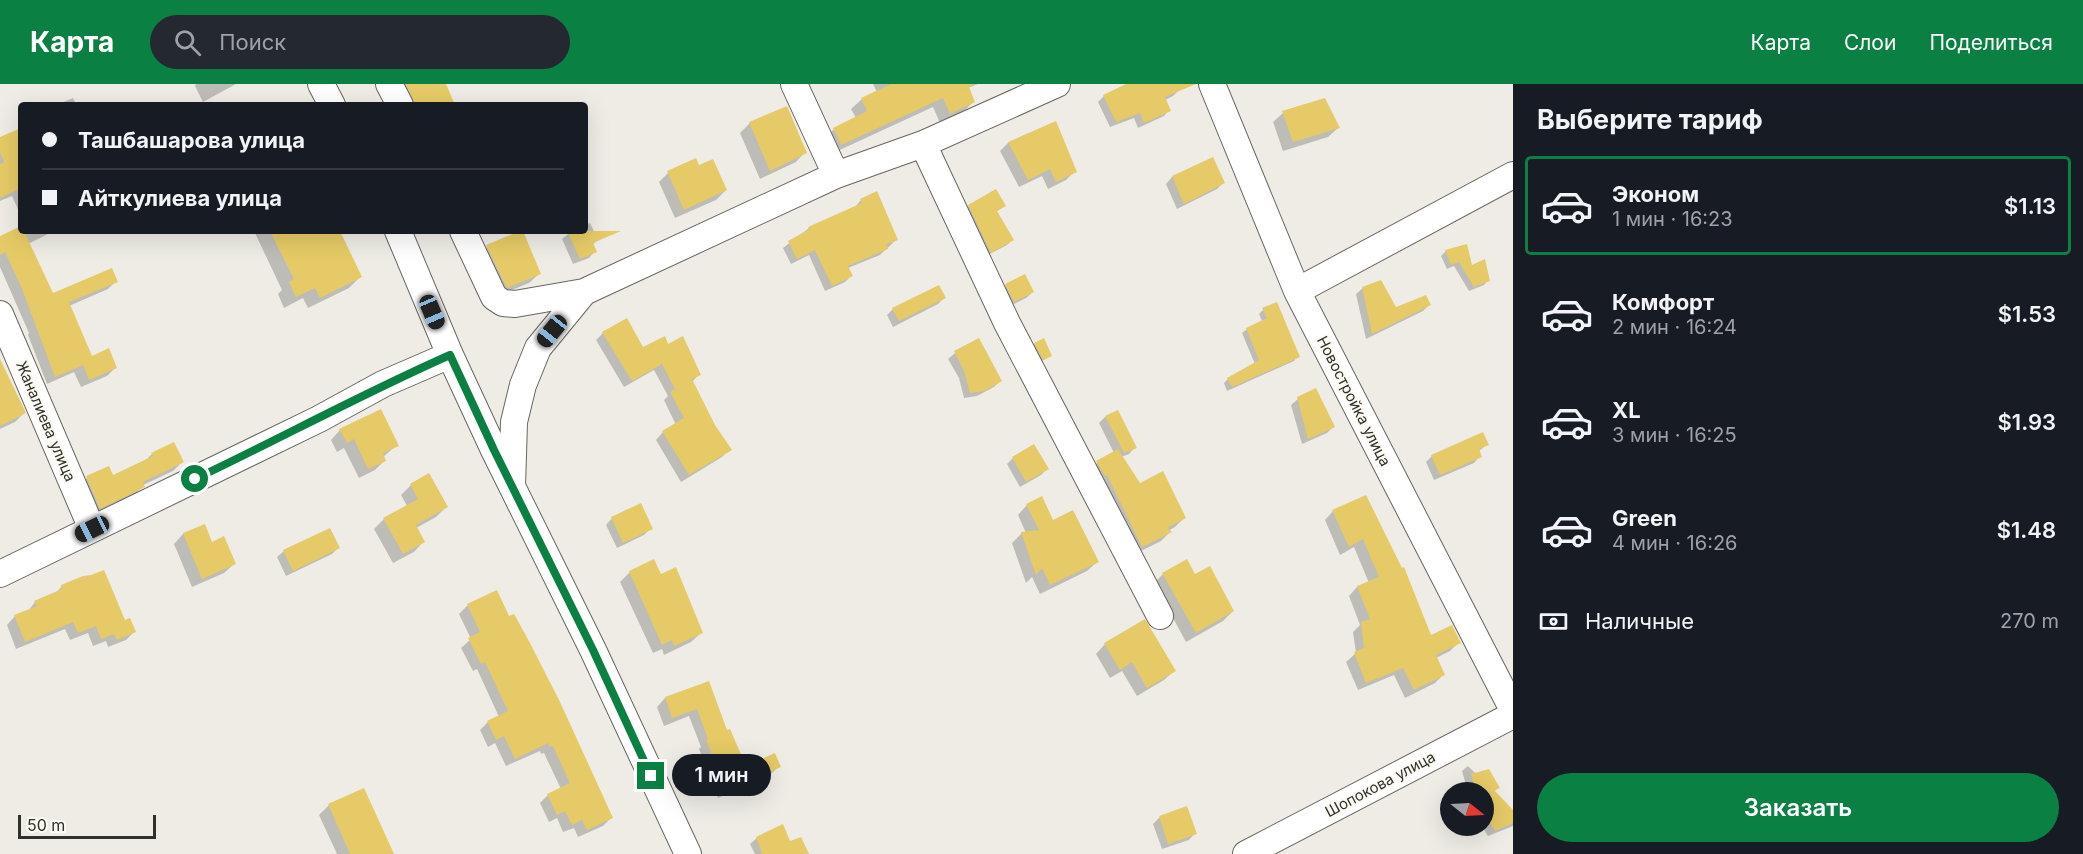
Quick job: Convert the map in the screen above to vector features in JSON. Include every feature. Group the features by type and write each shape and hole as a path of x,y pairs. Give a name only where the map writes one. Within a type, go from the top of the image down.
{"street":[{"path":"321,84 330,102"},
{"path":"389,84 398,102"},
{"path":"794,84 836,175"},
{"path":"464,234 494,297 503,303 584,292 836,175 923,144 1057,84"},
{"name":"Новостройка улица","path":"1212,84 1297,291 1513,713"},
{"path":"923,144 1007,323 1161,615"},
{"path":"1297,291 1513,175"},
{"path":"399,234 450,355 588,640 688,854"},
{"path":"512,486 514,423 523,385 538,348 584,292"},
{"name":"Жаналиева улица","path":"0,314 92,529"},
{"path":"0,574 319,419 383,384 450,355"},
{"name":"Шопокова улица","path":"1246,854 1513,713"}],"building":[{"path":"406,84 446,84 454,102 414,102"},
{"path":"891,84 975,84 957,92 969,87 975,102 950,114 943,98 841,145 833,128 867,111 861,98"},
{"path":"1126,84 1196,84 1165,97 1171,111 1144,123 1140,113 1116,122 1103,95"},
{"path":"1325,98 1340,128 1293,142 1282,111"},
{"path":"787,106 807,153 770,171 749,122"},
{"path":"1056,121 1077,172 1056,182 1050,169 1028,180 1008,142"},
{"path":"18,129 18,189 0,198 0,164 4,162 0,152 0,137"},
{"path":"1213,157 1225,183 1184,204 1172,176"},
{"path":"696,158 699,165 713,159 727,190 684,210 667,171"},
{"path":"996,189 1006,206 997,211 1014,240 991,253 968,205"},
{"path":"877,191 898,240 887,244 888,249 848,266 853,276 832,286 815,250 797,259 788,241 810,229 808,227 862,203 860,199"},
{"path":"18,227 18,234 25,234 53,293 112,268 118,282 69,302 92,356 109,348 117,368 89,380 83,365 55,377 21,286 5,252 0,255 0,236"},
{"path":"588,231 621,231 593,243 597,252 580,259 568,234 588,234"},
{"path":"272,234 341,234 362,277 320,298 315,288 296,297 289,282 294,279"},
{"path":"513,234 524,234 541,274 507,288 486,245"},
{"path":"1467,244 1472,265 1485,259 1490,281 1474,287 1459,262 1451,265 1445,250"},
{"path":"1025,274 1034,292 1014,302 1005,284"},
{"path":"1381,280 1396,307 1426,295 1431,305 1372,334 1362,287"},
{"path":"939,285 946,298 899,321 892,308"},
{"path":"1277,302 1300,357 1232,387 1227,378 1259,360 1246,328 1267,318 1262,308"},
{"path":"627,318 643,347 665,336 668,344 683,336 701,375 692,379 715,425 732,450 689,475 662,431 684,418 670,392 675,389 662,364 632,381 602,332"},
{"path":"979,338 1002,381 985,391 970,393 964,371 954,351"},
{"path":"1044,338 1052,356 1043,360 1034,343"},
{"path":"0,359 26,413 0,426"},
{"path":"1316,388 1335,427 1308,439 1297,397"},
{"path":"381,409 399,446 383,453 386,461 368,469 354,439 347,443 339,429"},
{"path":"1118,410 1137,448 1124,453 1105,416"},
{"path":"1483,432 1489,445 1479,449 1482,457 1440,475 1431,455"},
{"path":"174,442 184,462 143,482 145,487 100,509 86,476 109,466 113,475 153,456 151,453"},
{"path":"1034,444 1049,469 1026,482 1012,457"},
{"path":"1118,449 1140,483 1163,471 1186,518 1167,528 1172,532 1142,547 1107,475 1105,476 1096,461"},
{"path":"429,473 448,507 416,525 425,542 403,554 383,518 418,499 410,484"},
{"path":"1366,495 1402,568 1404,567 1431,635 1452,625 1461,643 1436,655 1445,675 1414,690 1403,668 1366,683 1354,652 1364,648 1361,622 1370,619 1357,586 1379,577 1363,539 1349,547 1332,510"},
{"path":"1042,496 1053,520 1073,510 1099,562 1050,585 1042,568 1036,575 1021,532 1039,530 1026,504"},
{"path":"641,503 653,529 623,543 611,517"},
{"path":"205,524 212,542 224,536 236,564 202,579 183,533"},
{"path":"330,528 340,548 293,571 283,550"},
{"path":"654,559 661,574 676,567 703,633 674,646 672,640 662,645 629,571"},
{"path":"1187,559 1195,574 1210,566 1234,611 1196,633 1162,573"},
{"path":"104,570 125,620 130,618 136,632 117,640 114,634 101,639 96,626 78,633 73,622 25,642 14,615 37,606 34,601 62,589 61,585"},
{"path":"497,590 509,616 514,614 530,643 560,702 613,818 587,830 582,820 572,825 565,811 557,815 547,794 570,783 553,746 550,747 548,743 515,759 504,736 496,740 487,721 508,711 485,662 481,664 468,638 480,632 467,604"},
{"path":"1145,619 1176,671 1147,688 1132,662 1120,670 1104,643"},
{"path":"709,681 727,730 730,729 746,766 775,753 781,767 727,791 706,740 708,739 697,709 672,718 665,697"},
{"path":"1489,769 1500,788 1494,790 1494,782 1473,782 1471,774"},
{"path":"364,788 394,854 350,854 328,804"},
{"path":"1494,790 1513,810 1513,823 1495,831"},
{"path":"1187,806 1197,834 1168,844 1159,816"},
{"path":"783,824 790,841 801,837 809,854 762,854 756,837"}],"route":[{"path":"195,479 319,419 383,384 450,355 494,450 593,650 651,776"}]}
